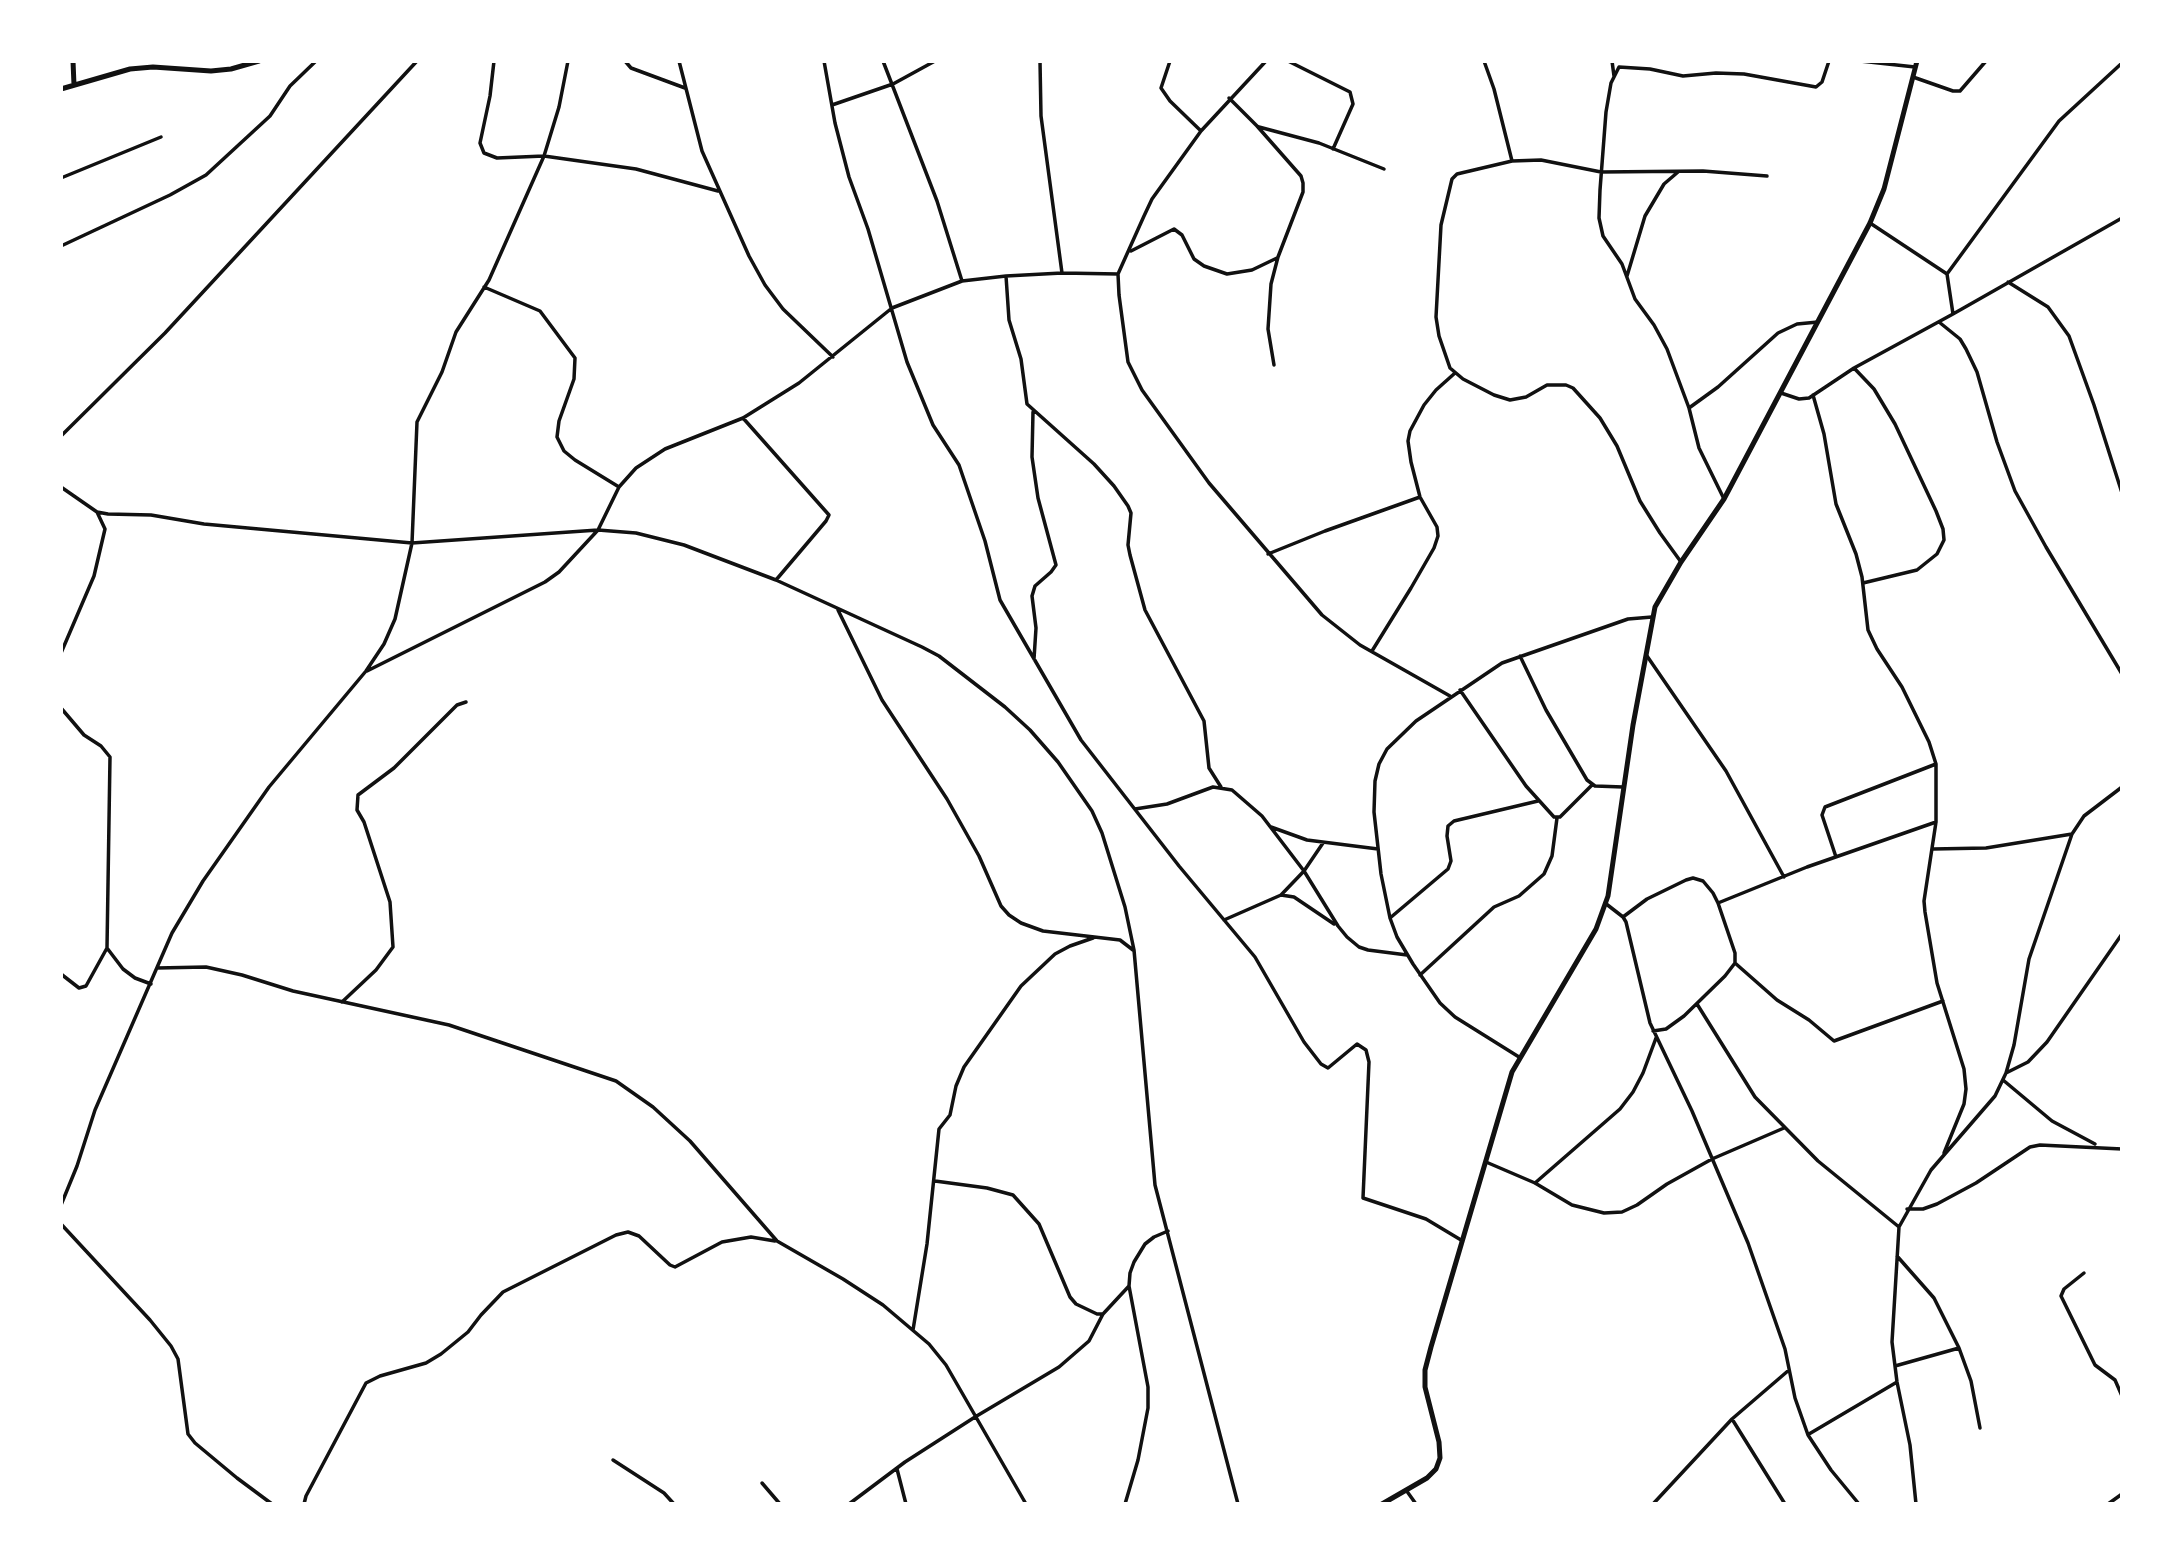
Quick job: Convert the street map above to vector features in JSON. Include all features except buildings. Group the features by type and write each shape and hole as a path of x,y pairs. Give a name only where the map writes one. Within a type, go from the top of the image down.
{"street":[{"path":"73,61 74,85"},
{"path":"61,89 130,69 153,67 211,71 231,69 259,61"},
{"path":"61,246 170,195 206,175 270,116 290,86 316,61"},
{"path":"61,436 164,332 417,61"},
{"path":"494,61 491,96 480,143 484,153 498,158 544,156 636,169 681,179 720,192"},
{"path":"61,1205 95,1110 172,933 202,881 269,788 366,671 384,644 395,620 412,543 417,422 442,372 456,332 484,287 544,156 559,107 568,61"},
{"path":"625,61 631,68 685,88"},
{"path":"679,61 702,151 765,285 783,309 833,357"},
{"path":"824,61 849,177 916,389 933,425 959,465 985,541 1000,600 1082,740 1255,957 1304,1042 1324,1068 1328,1068 1357,1044 1367,1050 1370,1062 1363,1198 1426,1219 1463,1241"},
{"path":"883,61 937,201 962,281"},
{"path":"832,104 893,84 935,61"},
{"path":"1040,61 1041,116 1062,273"},
{"path":"1170,61 1161,88 1170,101 1201,131"},
{"path":"1266,61 1201,131 1152,199 1118,274 1125,346 1135,378 1209,483 1322,615 1372,651 1450,696"},
{"path":"1288,61 1350,92 1353,104 1334,149"},
{"path":"1484,61 1494,89 1511,161"},
{"path":"1612,61 1614,79"},
{"path":"1621,61 1611,83 1606,112 1601,172 1600,218 1603,236 1622,264 1635,299 1662,340 1689,408 1699,448 1724,499"},
{"path":"1619,67 1683,75 1744,74 1816,86 1822,82 1829,61"},
{"path":"1382,1504 1432,1474 1440,1458 1439,1442 1425,1387 1425,1370 1508,1085 1520,1057 1596,929 1605,904 1652,617 1661,594 1724,499 1870,223 1884,189 1916,64 1860,61"},
{"path":"1913,77 1960,91 1986,61"},
{"path":"1953,314 1947,274 2059,121 2122,63"},
{"path":"1229,99 1257,126 1301,176 1303,183 1303,192 1278,257 1268,307 1268,329 1274,365"},
{"path":"1257,126 1334,149 1384,169"},
{"path":"61,178 161,137"},
{"path":"1681,562 1640,501 1617,446 1600,418 1573,388 1566,385 1547,385 1526,397 1510,400 1494,395 1455,373 1446,358 1436,317 1441,225 1452,179 1466,170 1511,161 1541,160 1601,172 1767,176"},
{"path":"1626,278 1645,216 1664,184 1678,172"},
{"path":"1781,393 1804,399 1814,395 1854,368 2122,218"},
{"path":"1870,223 1947,274"},
{"path":"1129,252 1174,229 1182,235 1194,259 1204,266 1227,274 1252,270 1278,257"},
{"path":"366,671 545,582 559,572 598,530 619,487 636,468 665,449 743,418 799,383 892,308 962,281 1062,273 1118,274"},
{"path":"1006,276 1009,320 1021,359 1025,397 1033,412 1052,425 1094,464 1128,506 1131,513 1128,545 1145,610 1204,721 1209,768 1221,787"},
{"path":"2008,282 2048,307 2060,321 2094,405 2122,492"},
{"path":"484,287 540,311 575,358 573,379 559,421 557,437 565,451 575,460 619,487"},
{"path":"1689,408 1718,387 1778,333 1797,324 1818,322"},
{"path":"1938,322 1960,339 1966,349 1977,372 1997,442 2015,491 2122,674"},
{"path":"1854,368 1874,389 1895,424 1936,511 1944,540 1937,554 1917,570 1863,583"},
{"path":"1372,651 1411,589 1438,536 1437,527 1420,497 1408,441 1410,431 1436,390 1455,373"},
{"path":"1814,395 1836,503 1856,554 1863,583 1868,630 1902,688 1929,742 1936,764 1936,822 1924,901 1937,983 1964,1069 1966,1089 1964,1104 1944,1153"},
{"path":"1033,412 1032,457 1038,498 1056,565 1035,586 1032,596 1037,628 1034,660"},
{"path":"743,418 829,515 776,580"},
{"path":"61,487 97,512 105,529 94,576 61,653"},
{"path":"1268,554 1420,497"},
{"path":"97,512 152,515 204,524 412,543 598,530 636,533 684,545 776,580 939,656 1005,707 1037,738 1081,793 1097,822 1125,908 1134,950 1150,1110 1153,1174 1238,1504"},
{"path":"837,608 882,700 947,799 979,856 1001,906 1021,923 1043,931 1120,940 1134,950"},
{"path":"1520,1057 1455,1017 1440,1003 1407,956 1390,918 1378,849 1374,812 1375,781 1379,764 1387,749 1416,720 1502,663 1628,619 1652,617"},
{"path":"1646,654 1726,771 1784,877"},
{"path":"1520,656 1546,710 1592,785"},
{"path":"1460,690 1526,786 1557,818"},
{"path":"342,1002 376,970 393,947 390,902 364,822 357,810 358,795 394,768 457,705 466,702"},
{"path":"61,708 84,735 100,746 110,757 112,764 108,780 107,948 86,986 79,988 61,974"},
{"path":"1836,857 1822,815 1825,807 1936,764"},
{"path":"1420,975 1494,907 1519,896 1544,874 1552,856 1557,818 1592,785 1624,786"},
{"path":"1135,809 1167,804 1208,788 1221,787 1237,793 1270,827 1304,871 1338,926"},
{"path":"1916,1504 1910,1445 1892,1342 1899,1227 1931,1170 1995,1096 2006,1073 2014,1045 2027,966 2072,834 2084,816 2121,789"},
{"path":"1390,918 1446,872 1451,861 1448,826 1454,821 1538,801"},
{"path":"1718,903 1936,822"},
{"path":"1270,827 1307,840 1378,849"},
{"path":"1933,849 1986,848 2072,834"},
{"path":"1224,920 1281,895 1304,871 1323,843"},
{"path":"1623,916 1647,899 1693,878 1703,881 1718,903 1735,953 1735,964 1697,1004 1666,1029 1653,1031"},
{"path":"1281,895 1294,897 1338,926 1359,947 1379,953 1407,956"},
{"path":"1605,904 1623,916 1653,1031 1692,1111 1748,1243 1785,1349 1795,1398 1808,1434 1831,1470 1858,1504"},
{"path":"2006,1073 2028,1062 2048,1042 2122,934"},
{"path":"913,1330 927,1244 939,1129 950,1115 956,1086 964,1067 1021,986 1038,969 1070,946 1095,937"},
{"path":"107,948 123,969 135,978 151,984"},
{"path":"1735,964 1777,1000 1809,1020 1833,1041 1943,1001"},
{"path":"157,968 206,967 342,1002 449,1025 616,1081 653,1107 690,1141 777,1241 883,1305 938,1353 1026,1504"},
{"path":"1697,1004 1746,1085 1784,1128 1826,1168 1899,1227"},
{"path":"1535,1183 1620,1109 1643,1073 1656,1038"},
{"path":"2003,1080 2052,1121 2098,1146"},
{"path":"1486,1162 1535,1183 1578,1207 1604,1213 1622,1212 1712,1159 1784,1128"},
{"path":"1908,1209 1923,1209 1937,1204 1976,1183 2030,1147 2098,1146 2122,1149"},
{"path":"934,1181 987,1188 1013,1195 1039,1224 1073,1301 1102,1314"},
{"path":"61,1224 171,1346 178,1359 188,1434 195,1443 272,1504"},
{"path":"1125,1504 1138,1460 1148,1408 1146,1376 1129,1286 1130,1273 1138,1254 1154,1237 1168,1231"},
{"path":"304,1504 366,1383 380,1376 426,1363 441,1354 468,1332 503,1292 616,1235 628,1233 639,1236 675,1267 722,1242 751,1237 777,1241"},
{"path":"1897,1256 1934,1298 1959,1348 1971,1381 1980,1428"},
{"path":"2084,1273 2064,1290 2061,1296 2095,1364 2115,1380 2122,1396"},
{"path":"849,1504 975,1417 1059,1367 1088,1341 1102,1314 1129,1286"},
{"path":"1895,1366 1959,1348"},
{"path":"1653,1504 1732,1419 1789,1370"},
{"path":"1808,1434 1897,1382"},
{"path":"1732,1419 1785,1504"},
{"path":"613,1460 664,1493 674,1504"},
{"path":"897,1469 906,1504"},
{"path":"762,1483 780,1504"},
{"path":"1406,1490 1416,1504"},
{"path":"2108,1504 2122,1494"}]}
